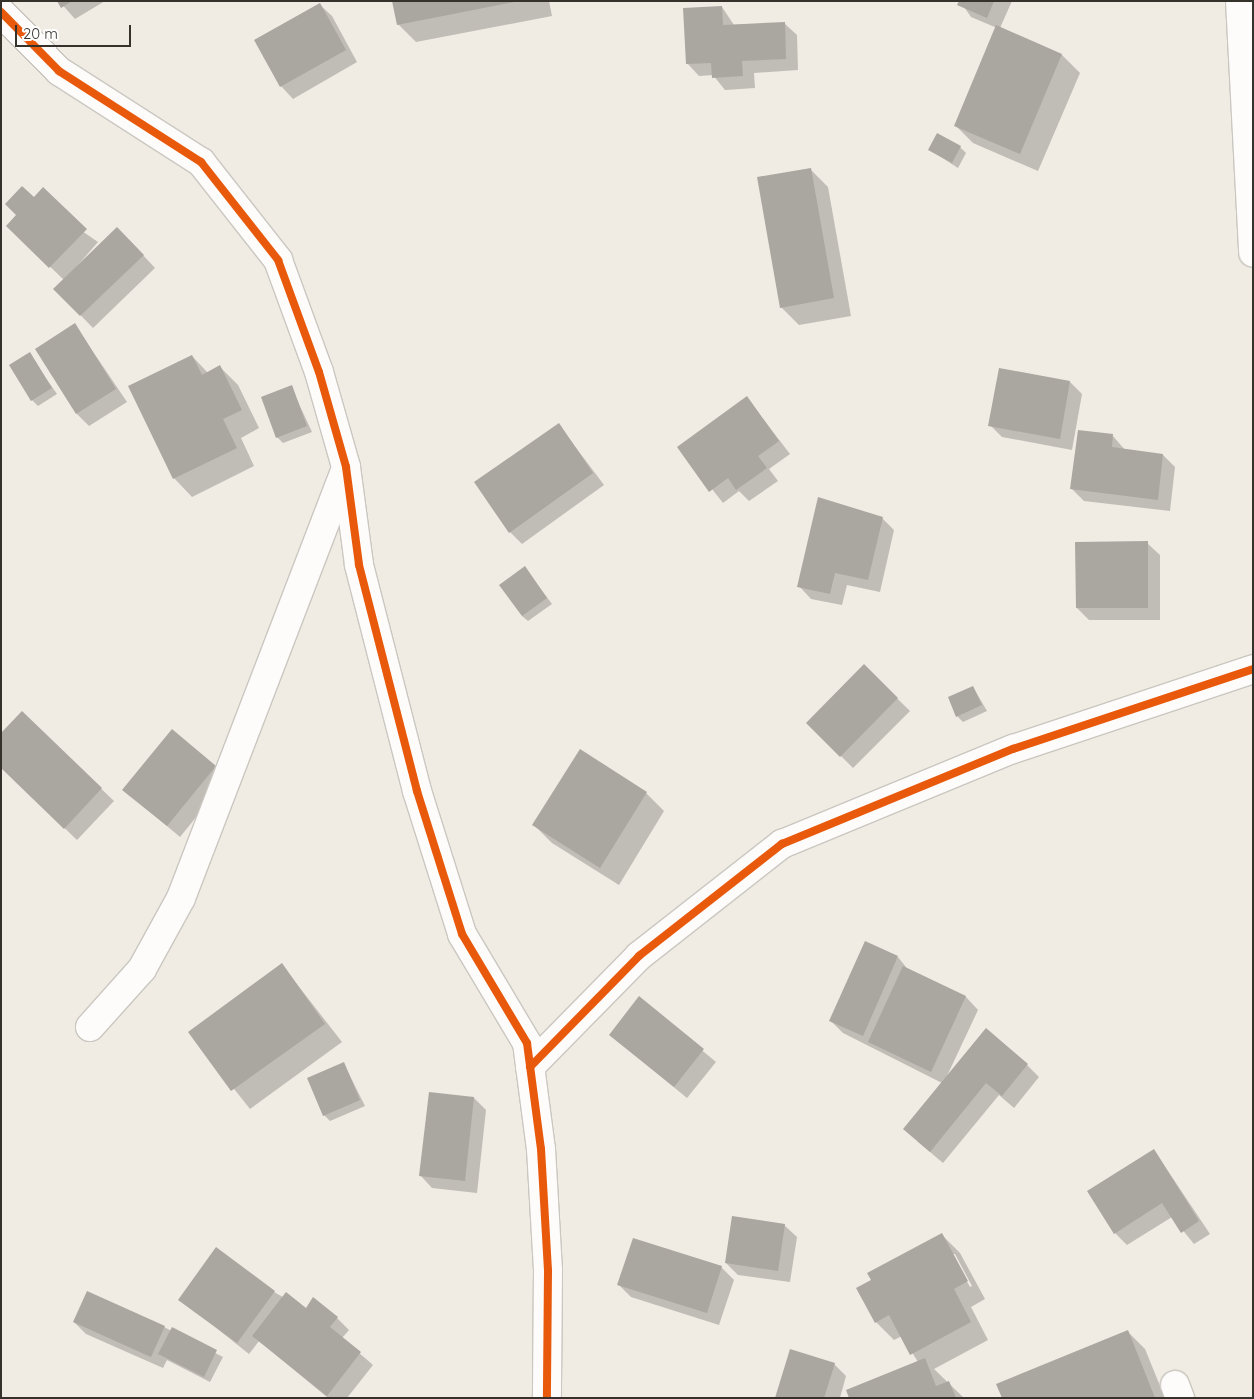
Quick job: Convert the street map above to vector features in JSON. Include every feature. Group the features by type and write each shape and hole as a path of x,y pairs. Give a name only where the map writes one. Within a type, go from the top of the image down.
{"street":[{"path":"1240,1 1253,253"},
{"path":"1,12 59,71 201,162 278,260 319,372 346,467 359,565 417,791 462,934 527,1043 541,1149 548,1271 546,1398"},
{"path":"90,1027 142,968 181,898 346,467"},
{"path":"530,1067 639,956 782,844 1013,749 1253,669"}],"building":[{"path":"57,1 72,1 61,8"},
{"path":"392,1 514,1 514,2 397,25"},
{"path":"959,1 994,1 987,18 957,5"},
{"path":"320,3 346,50 280,87 254,40"},
{"path":"722,6 723,25 785,22 786,59 742,61 743,76 712,78 711,63 686,64 683,8"},
{"path":"996,25 1062,54 1020,154 954,126"},
{"path":"937,133 961,146 952,163 928,150"},
{"path":"811,168 834,298 780,308 757,177"},
{"path":"22,186 34,197 43,187 87,229 49,268 6,226 16,215 5,204"},
{"path":"117,227 144,255 80,316 53,289"},
{"path":"75,323 116,389 76,414 35,349"},
{"path":"30,352 52,388 31,401 9,365"},
{"path":"192,355 202,375 220,365 242,410 223,419 237,448 173,479 128,386"},
{"path":"999,368 1070,381 1060,439 988,426"},
{"path":"292,385 307,426 276,438 261,397"},
{"path":"747,396 779,441 758,456 767,468 736,490 728,478 709,492 677,447"},
{"path":"559,423 593,473 509,533 474,482"},
{"path":"1078,430 1113,434 1112,447 1163,454 1158,500 1070,489"},
{"path":"818,497 883,517 868,580 835,573 830,594 797,587"},
{"path":"1148,541 1148,608 1076,608 1075,542"},
{"path":"525,566 547,598 522,616 499,585"},
{"path":"864,664 898,698 840,757 806,723"},
{"path":"973,686 982,705 956,717 948,697"},
{"path":"22,711 102,788 64,829 1,768 1,733"},
{"path":"172,729 216,766 167,826 122,790"},
{"path":"580,749 647,792 600,868 532,825"},
{"path":"865,941 898,956 863,1036 829,1021"},
{"path":"282,963 325,1024 231,1091 188,1032"},
{"path":"903,966 966,996 931,1072 868,1042"},
{"path":"639,996 704,1049 674,1087 609,1035"},
{"path":"986,1028 1028,1064 1002,1096 986,1083 930,1152 903,1129"},
{"path":"344,1062 360,1100 323,1116 307,1078"},
{"path":"429,1092 474,1097 465,1181 419,1176"},
{"path":"1154,1149 1199,1221 1181,1233 1162,1203 1114,1234 1087,1191"},
{"path":"732,1216 785,1224 778,1271 725,1263"},
{"path":"942,1233 968,1281 954,1289 971,1322 910,1355 889,1315 875,1323 856,1288 871,1280 867,1273"},
{"path":"633,1238 722,1266 707,1313 617,1285"},
{"path":"216,1247 275,1291 237,1343 178,1300"},
{"path":"87,1291 165,1326 151,1357 73,1322"},
{"path":"286,1292 306,1308 313,1297 338,1317 330,1327 361,1352 327,1396 252,1336"},
{"path":"172,1327 217,1350 204,1377 158,1354"},
{"path":"1128,1330 1155,1398 1002,1398 996,1384"},
{"path":"790,1349 835,1363 824,1398 775,1398"},
{"path":"925,1358 936,1386 949,1381 956,1398 849,1398 846,1390"}],"cycle path":[{"path":"1,12 59,71 201,162 278,260 319,372 346,467 359,565 417,791 462,934 527,1043 541,1149 548,1271 547,1398"},
{"path":"530,1067 639,956 782,844 1013,749 1253,669"}]}
